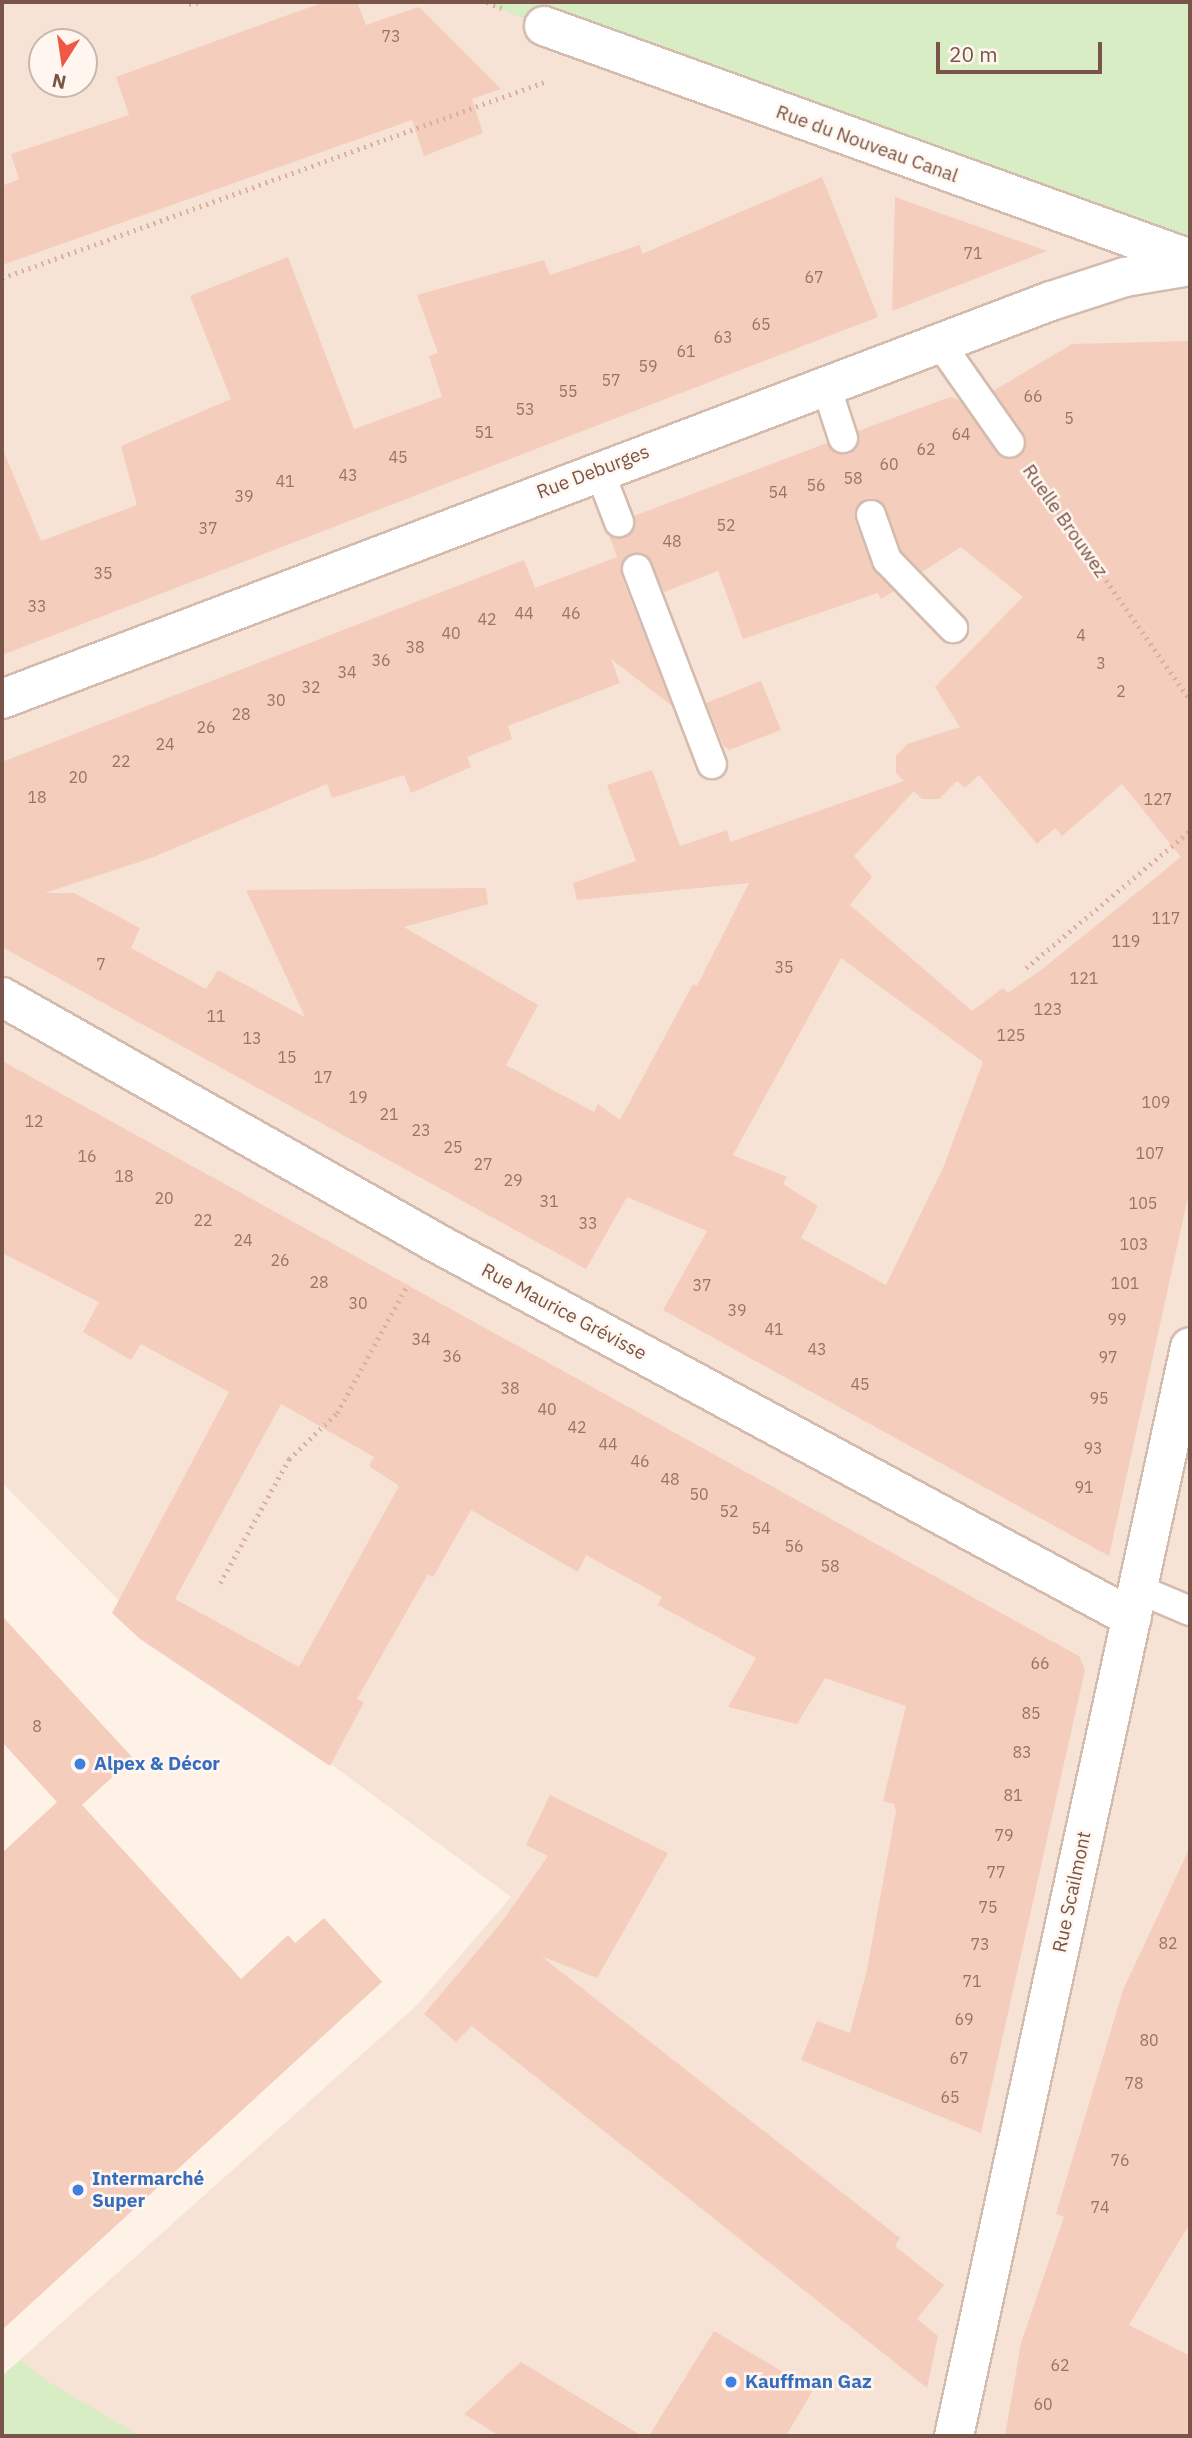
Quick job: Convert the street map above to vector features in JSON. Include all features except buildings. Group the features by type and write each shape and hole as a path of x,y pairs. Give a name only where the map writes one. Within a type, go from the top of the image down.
{"street":[{"name":"Rue du Nouveau Canal","path":"544,26 1190,259"},
{"name":"Rue Deburges","path":"2,699 825,383 1085,289 1190,266"},
{"name":"Rue Maurice Grévisse","path":"2,997 431,1240 1135,1604"},
{"name":"Rue Scailmont","path":"954,2436 1190,1347"}],"lane":[{"path":"939,342 1010,443"},
{"path":"825,383 843,438"},
{"path":"599,470 619,522"},
{"path":"871,515 887,560 953,628"},
{"path":"637,569 712,764"},
{"path":"1135,1604 1190,1611"}],"path":[{"path":"189,4 200,2"},
{"path":"2,278 619,55"},
{"name":"Ruelle Brouwez","path":"1010,443 1190,700"},
{"path":"1026,968 1190,831"},
{"path":"220,1583 289,1459 337,1413 431,1240"}],"shaded area":[{"path":"2,2 487,2 1190,259 1190,2436 2,2436 2,2376 417,2005 511,1897 145,1627 2,1483"}],"green space":[{"path":"483,2 1190,2 1190,261 541,26"},
{"path":"20,2360 47,2381 140,2436 2,2436 2,2376"}],"place":[{"name":"Alpex & Décor","path":"80,1764"},
{"name":"Intermarché Super","path":"78,2190"},
{"name":"Kauffman Gaz","path":"731,2382"}]}
